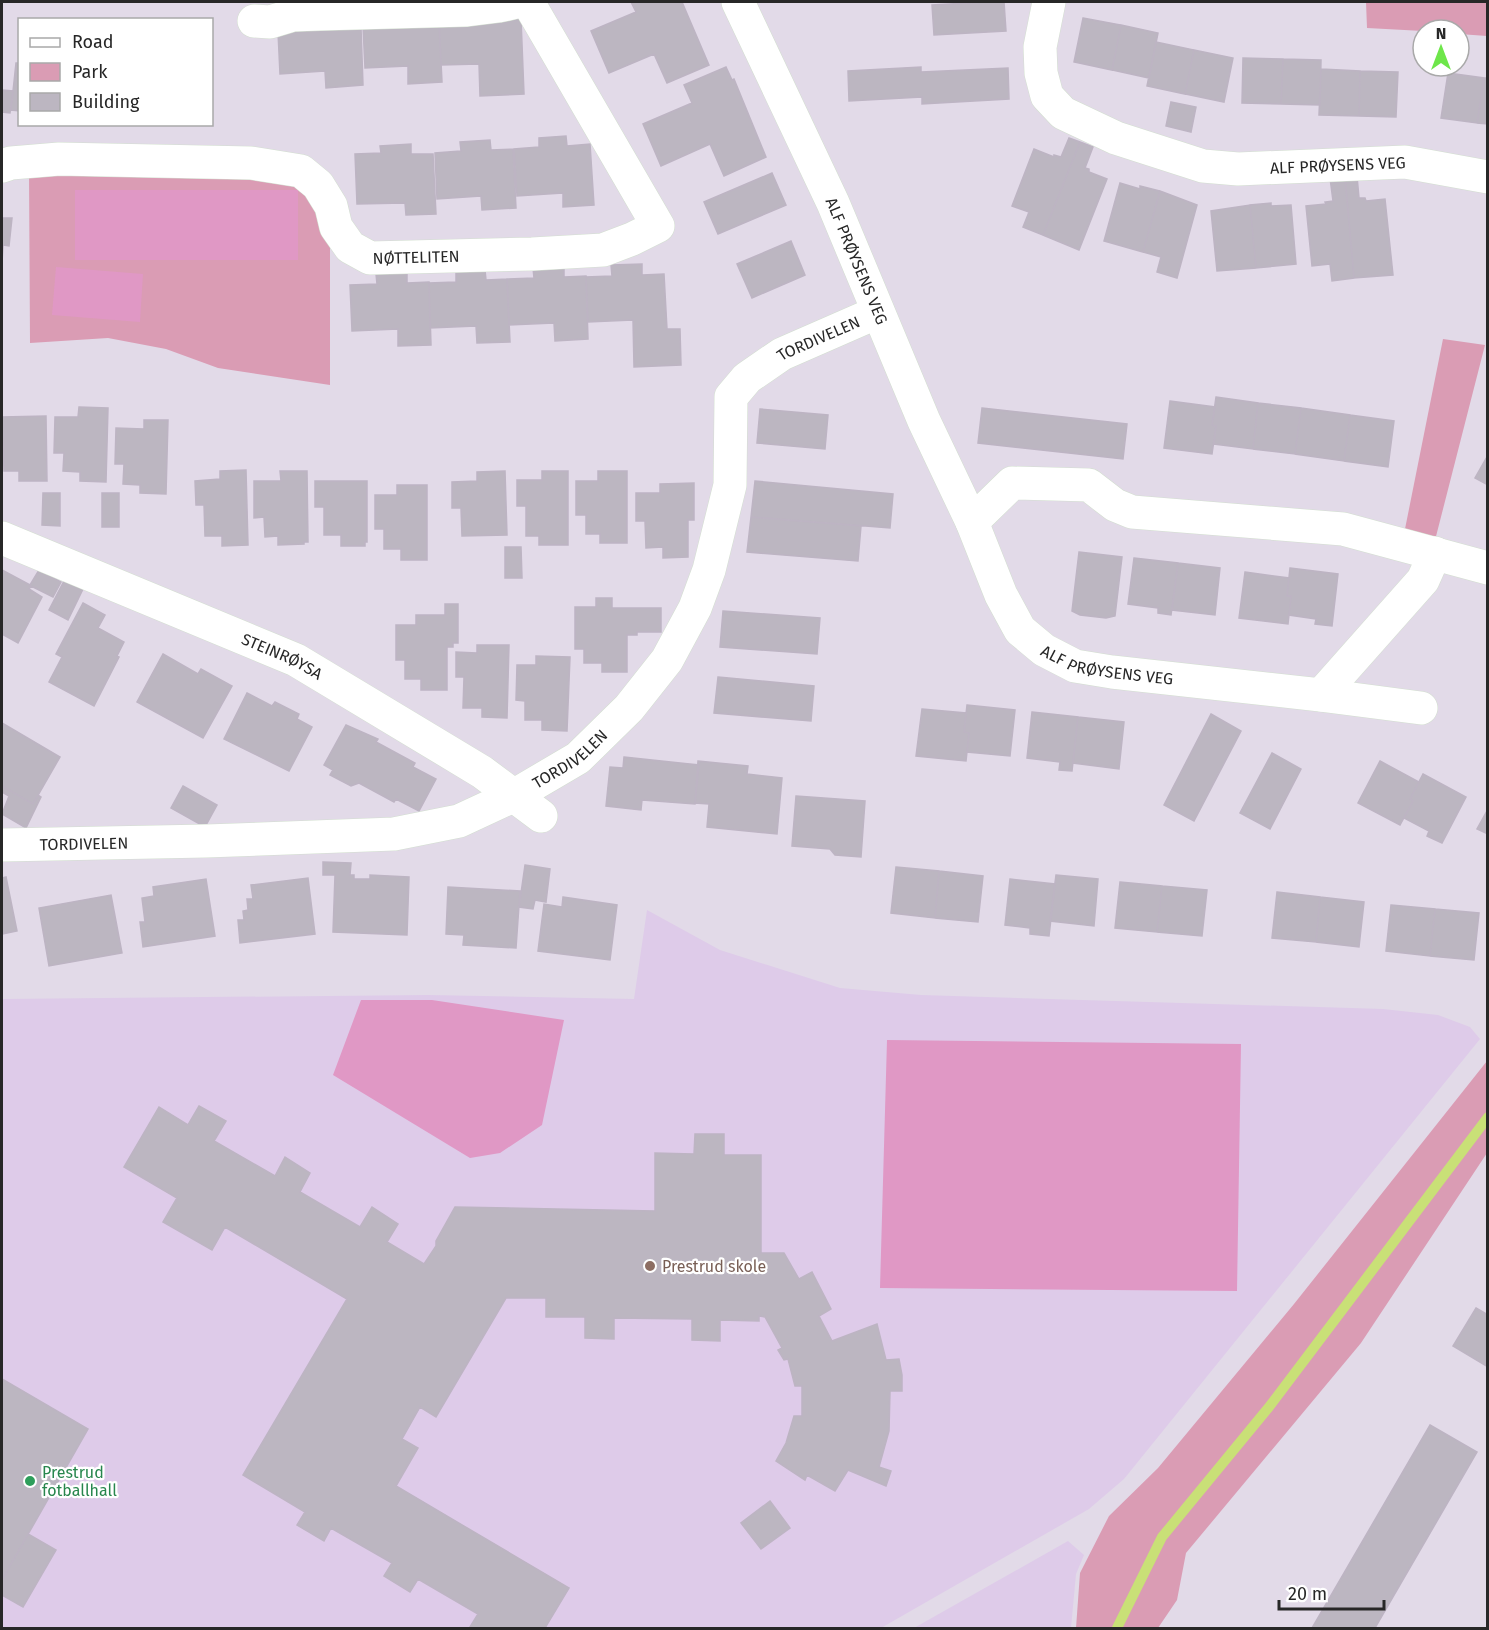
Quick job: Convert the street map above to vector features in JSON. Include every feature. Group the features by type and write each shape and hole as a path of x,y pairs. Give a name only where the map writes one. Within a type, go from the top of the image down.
{"street":[{"path":"254,21 270,22 293,15 466,10 517,2"},
{"name":"NØTTELITEN","path":"2,165 11,162 59,159 251,162 301,171 318,185 331,206 336,227 350,247 370,258 603,250 658,226 528,2"},
{"name":"ALF PRØYSENS VEG","path":"738,2 833,203 924,421 972,522 1001,595 1020,630 1044,650 1075,666 1421,708"},
{"name":"ALF PRØYSENS VEG","path":"1049,2 1040,47 1041,73 1047,96 1063,112 1116,138 1203,166 1238,169 1405,162 1488,177"},
{"name":"TORDIVELEN","path":"2,845 394,834 459,821 515,795 578,759 629,708 667,660 695,608 709,570 730,485 731,397 747,378 782,354 878,312"},
{"path":"972,522 1012,483 1089,485 1115,505 1132,512 1343,529 1488,568"},
{"name":"STEINRØYSA","path":"2,538 296,660 482,772 541,816"},
{"path":"1321,695 1423,580 1435,553"}],"shaded area":[{"path":"75,190 298,190 298,260 75,260"},
{"path":"56,267 143,274 140,322 52,315"},
{"name":"Prestrud skole","path":"647,910 720,950 840,988 921,995 1383,1009 1438,1015 1470,1027 1480,1039 1124,1479 1089,1509 881,1628 2,1628 2,999 428,995 634,999"},
{"path":"361,1000 432,1000 564,1020 542,1125 500,1153 470,1158 333,1075"},
{"path":"887,1040 1241,1044 1237,1291 880,1288"},
{"path":"1068,1541 1084,1555 1076,1574 1071,1628 914,1628"}],"green space":[{"path":"1366,2 1487,2 1487,36 1471,35 1471,18 1411,18 1411,30 1367,28"},
{"path":"29,170 284,178 303,190 324,221 330,246 330,385 218,368 166,349 108,338 30,343"},
{"path":"1443,339 1485,345 1432,552 1402,544"},
{"path":"1487,1061 1487,1153 1361,1343 1186,1553 1177,1600 1158,1628 1076,1628 1080,1573 1109,1516 1158,1468 1294,1304"}],"building":[{"path":"631,2 682,2 709,65 667,83 654,54 609,73 591,31 636,12"},
{"path":"1004,2 1006,31 934,35 932,5"},
{"path":"1083,18 1121,25 1112,70 1074,62"},
{"path":"521,19 524,94 480,96 479,64 441,65 439,25"},
{"path":"439,22 442,82 408,84 408,66 365,68 363,26"},
{"path":"1121,25 1158,33 1149,78 1112,70"},
{"path":"361,28 363,85 326,88 325,71 280,74 278,32"},
{"path":"1156,42 1194,50 1185,94 1147,86"},
{"path":"1194,50 1233,58 1224,102 1185,94"},
{"path":"1243,58 1283,59 1281,104 1242,103"},
{"path":"1283,59 1321,60 1320,105 1281,104"},
{"path":"16,63 18,63 18,111 11,110"},
{"path":"726,67 732,80 734,79 766,157 724,176 710,144 661,166 643,124 692,103 684,85"},
{"path":"921,67 921,72 1008,68 1009,99 922,104 922,97 849,101 848,71"},
{"path":"1321,69 1360,71 1359,116 1319,115"},
{"path":"1360,71 1398,72 1396,117 1359,116"},
{"path":"1471,76 1484,78 1477,123 1441,118 1447,78 1471,78"},
{"path":"1484,78 1488,78 1488,124 1477,123"},
{"path":"2,90 13,91 10,113 2,112"},
{"path":"1171,102 1196,107 1191,132 1166,126"},
{"path":"566,136 567,146 590,144 594,205 563,207 563,193 517,196 514,149 539,147 539,138"},
{"path":"1069,138 1080,142 1043,235 1023,227 1029,212 1012,206 1034,149 1054,157 1054,155 1061,157"},
{"path":"490,140 491,150 513,149 516,208 482,210 481,196 437,199 435,153 461,151 460,142"},
{"path":"1080,142 1093,147 1085,168 1107,179 1079,250 1043,235"},
{"path":"411,144 411,154 433,154 436,214 406,215 405,203 357,204 355,154 381,153 380,146"},
{"path":"772,173 786,205 718,234 704,202"},
{"path":"1357,176 1359,198 1365,198 1366,201 1385,199 1393,275 1354,278 1345,177"},
{"path":"1345,177 1354,278 1332,281 1330,264 1312,266 1306,206 1333,201 1330,178"},
{"path":"1120,183 1140,189 1140,186 1160,191 1143,252 1104,241"},
{"path":"1160,191 1197,205 1177,278 1157,272 1161,257 1143,252"},
{"path":"1271,203 1271,206 1291,205 1296,264 1256,268 1250,205"},
{"path":"1250,205 1256,268 1217,271 1211,211"},
{"path":"2,218 12,218 9,246 3,245 2,263"},
{"path":"791,241 805,275 752,298 737,264"},
{"path":"642,264 642,275 664,274 667,329 680,329 681,365 634,367 633,320 588,322 586,277 612,276 611,265"},
{"path":"564,267 564,277 586,276 588,339 555,341 554,323 509,325 507,279 534,278 533,268"},
{"path":"485,270 486,280 507,279 510,342 477,343 476,326 430,328 429,283 456,282 456,271"},
{"path":"407,272 407,283 429,282 431,345 398,346 398,329 352,331 350,285 377,284 376,274"},
{"path":"1216,397 1258,403 1253,449 1214,444 1216,426 1212,425"},
{"path":"1170,401 1215,407 1212,425 1216,426 1212,454 1164,448"},
{"path":"1258,403 1301,408 1295,454 1253,449"},
{"path":"79,407 108,408 106,482 80,481 80,472 63,471 64,453 54,453 55,417 78,417"},
{"path":"982,408 1127,424 1123,459 978,443"},
{"path":"1301,408 1350,415 1344,461 1295,454"},
{"path":"760,409 828,415 825,449 757,443"},
{"path":"1350,415 1394,421 1388,467 1344,461"},
{"path":"46,416 47,481 19,481 19,471 4,471 2,417"},
{"path":"144,420 168,420 166,494 140,493 140,485 123,484 124,464 115,464 116,428 144,429"},
{"path":"1488,455 1488,485 1475,478"},
{"path":"246,470 248,545 222,546 222,536 205,536 204,505 196,505 195,481 220,479 220,471"},
{"path":"280,471 307,471 308,542 304,544 278,545 278,536 265,537 264,517 254,518 254,481 281,481"},
{"path":"505,471 507,535 462,536 461,508 452,508 452,482 477,481 477,472"},
{"path":"542,471 568,471 568,545 539,545 539,536 526,536 526,506 517,506 517,480 542,480"},
{"path":"598,471 627,471 627,543 600,543 600,534 586,534 586,515 576,515 576,481 598,481"},
{"path":"315,481 367,481 367,542 365,546 341,546 341,535 324,535 324,507 315,507"},
{"path":"755,481 893,494 890,528 751,517"},
{"path":"694,483 694,520 688,520 688,557 663,558 663,547 646,548 645,521 636,521 636,493 660,493 660,484"},
{"path":"397,485 427,485 427,560 401,560 401,549 384,549 384,529 375,529 375,495 397,495"},
{"path":"43,493 60,493 60,526 42,525"},
{"path":"102,493 119,493 119,527 102,527"},
{"path":"751,517 861,526 858,561 747,552"},
{"path":"505,547 521,547 522,578 505,578"},
{"path":"1079,552 1122,557 1115,616 1106,618 1080,615 1072,611"},
{"path":"1134,558 1178,563 1171,615 1158,613 1158,608 1128,604"},
{"path":"1178,563 1220,568 1215,615 1172,610"},
{"path":"1290,568 1338,574 1332,626 1315,624 1316,619 1289,615 1291,596 1287,596"},
{"path":"2,570 30,585 39,570 61,582 53,597 31,586 29,589 42,597 18,643 2,634"},
{"path":"1245,572 1289,578 1287,596 1291,596 1288,624 1239,618"},
{"path":"65,579 83,589 68,620 49,610"},
{"path":"596,598 612,598 612,608 661,608 661,632 637,632 637,635 627,635 627,672 602,672 602,663 584,663 584,649 575,649 575,607 596,607"},
{"path":"83,603 105,615 98,628 124,642 117,656 119,657 94,706 49,682 62,657 56,654"},
{"path":"445,604 458,604 458,643 453,643 453,647 447,647 447,690 421,690 421,679 405,679 405,660 396,660 396,625 416,625 416,615 445,615"},
{"path":"723,611 820,618 817,654 720,647"},
{"path":"477,645 509,645 507,718 482,717 482,708 463,708 464,677 456,677 456,652 477,653"},
{"path":"163,654 198,674 201,669 232,686 203,738 137,702"},
{"path":"536,656 570,657 567,731 542,730 542,720 525,720 525,701 516,700 517,665 536,665"},
{"path":"718,677 814,686 811,721 714,713"},
{"path":"247,693 272,706 275,702 299,714 297,719 312,727 289,771 224,739"},
{"path":"967,705 1015,710 1010,756 967,752 969,733 964,732"},
{"path":"922,709 966,713 964,732 969,733 966,761 916,756"},
{"path":"1032,712 1078,717 1072,771 1059,770 1060,762 1027,758"},
{"path":"1211,714 1241,731 1194,821 1164,805"},
{"path":"1078,717 1124,722 1119,769 1073,763"},
{"path":"2,723 60,757 33,804 2,786"},
{"path":"346,725 378,739 376,742 415,763 413,767 436,779 419,811 396,799 394,802 359,783 351,786 330,775 333,770 324,765"},
{"path":"1272,753 1301,769 1270,829 1240,813"},
{"path":"624,757 699,765 695,804 642,800 641,810 606,806 610,767 623,768"},
{"path":"698,761 748,766 747,774 782,778 777,834 707,827 709,804 695,803"},
{"path":"1380,761 1419,782 1410,799 1413,801 1400,825 1358,803"},
{"path":"1423,774 1466,797 1442,843 1427,836 1429,831 1404,818 1413,801 1410,799"},
{"path":"2,786 33,804 38,795 41,797 26,828 2,814 9,796 2,792"},
{"path":"183,786 217,805 205,827 171,808"},
{"path":"796,796 865,801 861,857 835,855 830,849 792,846"},
{"path":"1488,809 1488,834 1477,829"},
{"path":"323,862 351,863 350,875 354,875 354,879 370,879 370,875 409,877 407,935 333,932 335,875 323,875"},
{"path":"525,865 550,869 546,902 535,900 533,909 519,907"},
{"path":"896,867 939,871 935,918 891,913"},
{"path":"939,871 983,876 978,922 935,918"},
{"path":"1056,875 1098,879 1094,926 1050,921"},
{"path":"6,877 17,931 2,934 2,878"},
{"path":"308,878 315,934 240,943 238,920 244,920 243,911 248,910 247,899 253,899 251,885"},
{"path":"206,879 215,936 143,947 140,922 145,922 142,898 154,896 153,887"},
{"path":"1010,879 1055,884 1049,936 1030,934 1030,928 1005,925"},
{"path":"1120,882 1162,886 1157,932 1115,928"},
{"path":"1162,886 1207,890 1202,936 1157,932"},
{"path":"448,887 520,891 516,948 463,945 464,935 446,934"},
{"path":"1277,892 1320,897 1316,942 1272,938"},
{"path":"111,895 122,953 49,966 39,908"},
{"path":"563,897 617,905 610,960 538,951 544,904 562,907"},
{"path":"1320,897 1364,902 1359,947 1316,942"},
{"path":"1391,905 1435,909 1430,956 1386,951"},
{"path":"1435,909 1479,913 1474,960 1430,956"},
{"path":"199,1106 226,1121 214,1141 275,1176 285,1157 310,1173 300,1192 360,1227 372,1207 398,1224 387,1242 424,1264 436,1246 436,1241 455,1207 655,1211 655,1153 694,1154 695,1134 724,1134 724,1155 761,1155 761,1253 784,1253 799,1279 812,1272 831,1309 819,1316 832,1341 877,1324 886,1360 899,1359 902,1391 890,1391 889,1431 879,1467 891,1471 886,1486 848,1470 835,1491 807,1475 805,1480 776,1461 786,1443 794,1416 802,1416 802,1386 795,1386 788,1359 784,1360 778,1350 782,1348 765,1317 759,1316 759,1321 720,1320 720,1341 692,1340 692,1319 614,1318 614,1339 585,1338 585,1317 546,1317 546,1298 506,1298 436,1417 420,1407 402,1439 418,1448 396,1486 569,1588 545,1628 470,1627 478,1614 418,1579 410,1592 384,1576 392,1563 331,1528 324,1541 297,1525 305,1512 243,1475 347,1299 225,1227 212,1250 163,1222 177,1198 124,1167 159,1107 188,1125"},
{"path":"1476,1308 1488,1315 1488,1367 1453,1346"},
{"name":"Prestrud fotballhall","path":"2,1379 88,1429 2,1580"},
{"path":"1430,1425 1477,1452 1375,1628 1312,1628"},
{"path":"770,1501 790,1528 761,1549 741,1523"},
{"path":"28,1534 56,1550 23,1607 2,1595 2,1580"}],"waterway":[{"path":"1117,1628 1162,1537 1269,1407 1488,1117"}],"place":[{"name":"Prestrud skole","path":"650,1266"},
{"name":"Prestrud fotballhall","path":"30,1481"}]}
